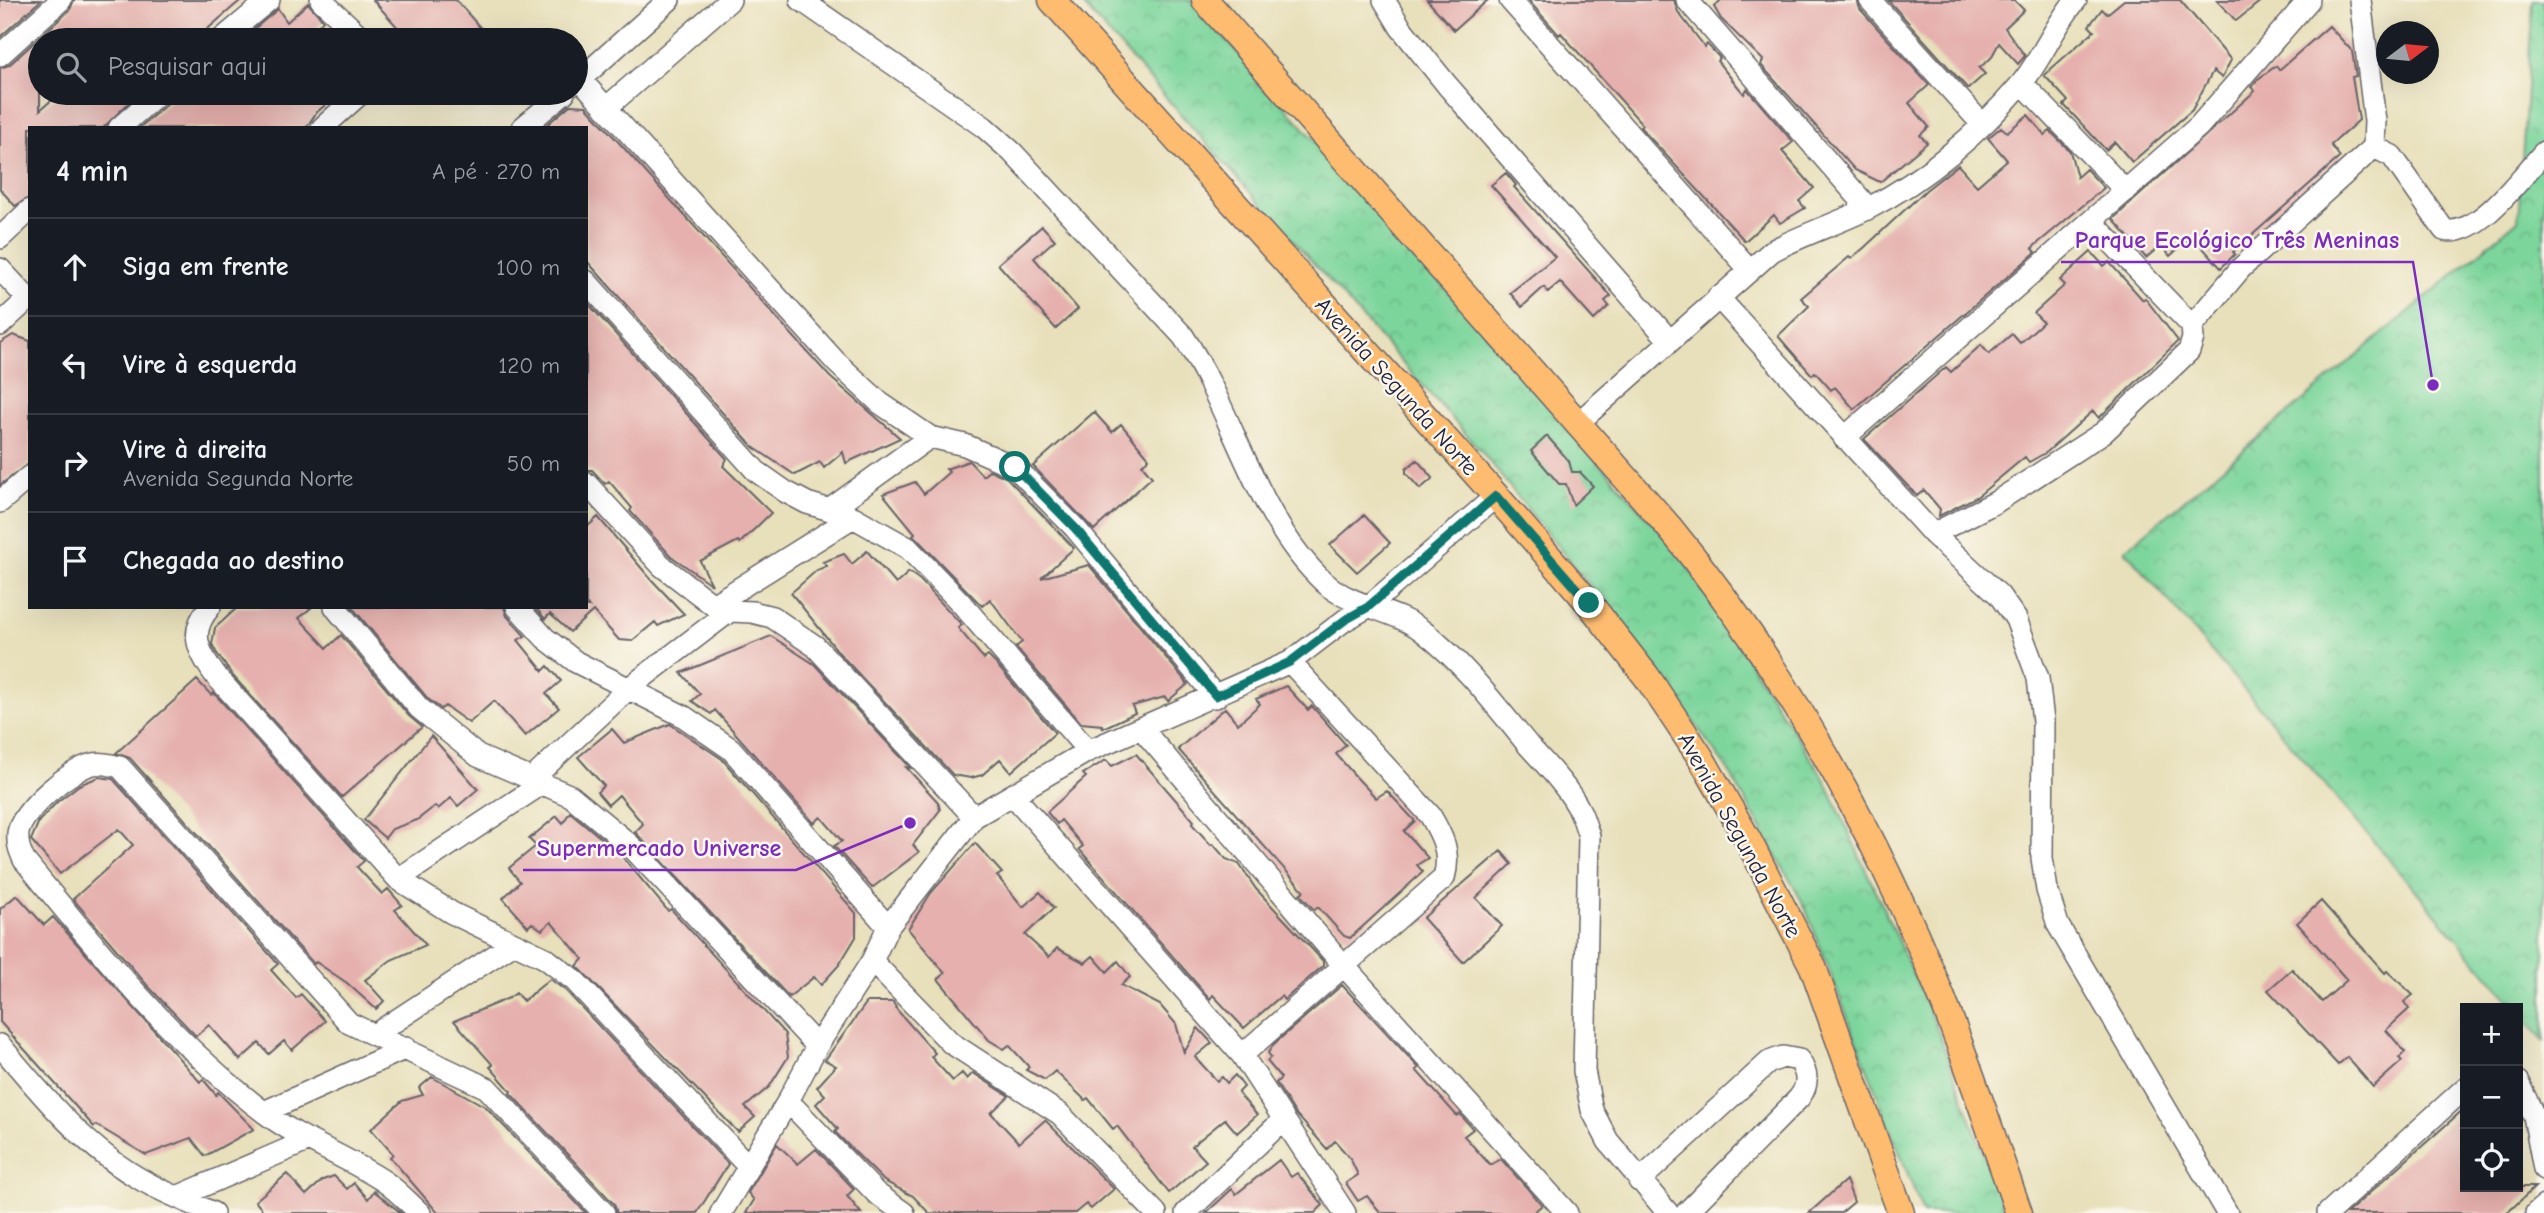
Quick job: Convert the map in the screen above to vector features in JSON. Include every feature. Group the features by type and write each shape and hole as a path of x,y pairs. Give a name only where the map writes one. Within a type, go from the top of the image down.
{"main road":[{"name":"Avenida Segunda Norte","path":"1052,0 1496,496 1589,603 1647,677 1701,758 1748,840 1813,967 1901,1213"},
{"path":"1205,0 1579,422 1705,572 1789,693 1844,788 1899,901 1942,999 2019,1213"}],"street":[{"path":"30,28 61,0"},
{"path":"235,28 269,0"},
{"path":"321,0 351,28"},
{"path":"588,72 669,0"},
{"path":"606,108 730,0"},
{"path":"801,0 984,127 1012,152 1183,336 1200,361 1266,501 1298,551 1326,584 1368,607 1398,616 1424,631 1459,664 1580,810 1589,836 1591,862 1584,1071 1592,1110 1608,1141 1668,1213"},
{"path":"1384,0 1401,28 1447,85 1670,341"},
{"path":"1510,0 1749,269"},
{"path":"1687,0 1868,208"},
{"path":"1870,0 1982,123"},
{"path":"1844,438 2199,126 2309,0"},
{"path":"2192,326 2241,268 2374,147 2375,121 2360,0"},
{"path":"1579,422 1772,251 1801,235 1868,208 1938,163 2022,83 2063,5"},
{"path":"0,55 28,30"},
{"path":"2022,83 2126,191"},
{"path":"588,95 606,108 836,362 880,403 930,436 975,448 1015,467 1075,528 1216,696"},
{"path":"121,126 145,105"},
{"path":"324,126 348,105"},
{"path":"524,126 549,105"},
{"path":"2374,147 2392,156 2444,230 2456,233 2474,226 2544,152"},
{"path":"0,238 28,212"},
{"path":"1933,534 1996,502 2104,432 2184,358 2193,338 2192,326 2092,222"},
{"path":"0,269 28,299"},
{"path":"588,283 756,471 786,492 853,517 908,548 961,603 1088,751"},
{"path":"1718,297 1844,438 1933,534 1998,595 2016,619 2038,678 2043,721 2042,858 2047,890 2058,925 2227,1213"},
{"path":"0,325 28,301"},
{"path":"829,510 930,436"},
{"path":"0,502 28,478"},
{"path":"588,485 662,566 721,608 772,617 816,646 974,817"},
{"path":"721,1213 788,1101 817,1046 873,961 888,927 974,817 1088,751 1290,662 1345,620 1368,607 1496,496"},
{"path":"398,879 537,781 629,688 721,608 853,517"},
{"path":"209,609 200,619 196,643 215,675 398,879 452,913 545,958 575,981 748,1166"},
{"path":"337,609 419,708 478,756 509,772 571,796 629,844 817,1046"},
{"path":"519,609 545,638 576,662 710,732 732,749 888,927"},
{"path":"1242,1055 1444,878 1449,861 1444,840 1430,815 1290,662"},
{"path":"1142,729 1345,967 1567,1213"},
{"path":"420,1213 386,1182 264,1112 212,1071 165,1022 24,860 18,844 19,830 43,796 80,768 103,762 120,767 349,1023 487,1088 604,1213"},
{"path":"1013,795 1242,1055 1345,1213"},
{"path":"374,1035 514,943"},
{"path":"873,961 951,1043 1060,1114 1143,1209"},
{"path":"0,1045 44,1097 113,1160 135,1176 213,1213"},
{"path":"264,1112 406,1048"},
{"path":"1639,1181 1769,1062 1783,1057 1799,1060 1807,1071 1802,1093 1686,1213"},
{"path":"2523,1092 2532,1109 2544,1169"},
{"path":"2328,1213 2460,1093"},
{"path":"788,1101 876,1193 904,1213"},
{"path":"1186,1213 1283,1120"},
{"path":"177,1197 309,1140"},
{"path":"2536,1213 2544,1206"}],"green space":[{"path":"1079,0 1191,0 1679,553 1826,782 1932,1016 2006,1213 1923,1213 1804,905 1730,773 1641,649 1480,450"},
{"path":"2533,0 2544,0 2544,1041 2523,1016 2523,1003 2512,1003 2125,550 2518,220"}],"building":[{"path":"0,0 41,0 0,37"},
{"path":"74,0 241,0 209,28 50,28 70,10"},
{"path":"373,0 456,0 480,28 398,28"},
{"path":"1427,0 1488,0 1454,30"},
{"path":"1528,0 1674,0 1678,12 1705,47 1707,44 1720,58 1717,61 1744,94 1747,89 1793,142 1782,151 1814,188 1799,201 1805,208 1780,223 1774,215 1745,241 1640,127 1643,125 1561,33 1559,35"},
{"path":"1721,0 1857,0 1860,9 1929,85 1909,103 1929,127 1920,135 1927,143 1880,182 1855,170 1761,65 1763,60 1721,19 1714,7"},
{"path":"1888,0 2014,0 2024,10 2005,28 2025,56 2018,64 1999,43 1991,58 1979,68 1985,74 1968,89"},
{"path":"2124,0 2180,0 2231,60 2222,78 2213,71 2192,110 2132,162 2115,142 2106,150 2064,105 2068,101 2044,75 2094,31 2089,26 2102,9 2107,14"},
{"path":"2217,0 2262,0 2236,21"},
{"path":"308,3 323,20 317,28 255,28 278,9 287,22"},
{"path":"2329,26 2352,51 2356,76 2352,77 2359,120 2331,145 2340,157 2233,252 2235,254 2221,268 2192,236 2170,256 2161,245 2146,258 2113,219 2255,91 2251,87 2258,79 2276,66 2279,70"},
{"path":"28,48 28,105 40,105 40,110 46,105 127,105 105,126 28,126 28,198 15,206 0,189 0,68 9,65"},
{"path":"166,105 325,105 307,126 141,126"},
{"path":"570,105 586,106 830,377 900,438 846,463 843,452 824,468 820,462 795,475 753,447 588,262 588,126 545,126"},
{"path":"2028,115 2045,135 2050,131 2070,151 2077,177 2086,169 2104,188 2032,248 2036,252 1854,409 1835,387 1831,390 1815,372 1812,375 1778,336 1809,306 1801,298 1849,257 1851,259 1926,190 1958,165 1977,186 2007,160 1988,138 2001,127 2007,132"},
{"path":"1506,173 1516,185 1514,187 1611,296 1605,301 1609,306 1594,320 1560,282 1548,292 1544,287 1522,307 1510,293 1555,257 1491,185"},
{"path":"1042,226 1055,240 1034,258 1078,309 1056,329 998,264"},
{"path":"2091,252 2104,266 2109,262 2143,300 2145,298 2178,341 2099,418 2093,411 2047,452 2029,462 2025,457 1978,496 1939,516 1940,509 1924,490 1917,496 1864,439 1946,367 1951,372 1981,345 1989,354 2012,334 2020,343 2043,322 2034,313 2065,285 2060,280"},
{"path":"588,303 727,459 723,466 771,513 740,543 738,541 700,561 712,585 671,556 630,511 632,508 609,481 605,484 592,470 588,470"},
{"path":"13,335 28,340 28,464 0,485 0,343"},
{"path":"1094,412 1112,432 1121,424 1149,458 1142,465 1152,477 1094,530 1033,466"},
{"path":"1547,436 1569,461 1572,472 1580,472 1593,486 1573,505 1566,484 1559,484 1531,451"},
{"path":"1417,460 1433,478 1420,489 1406,473 1406,469"},
{"path":"969,461 983,476 990,470 1007,478 1074,548 1041,578 1089,565 1188,684 1168,701 1165,697 1132,706 1135,713 1103,728 1102,725 1081,723 1016,647 1022,642 990,599 982,606 913,535 915,533 883,494 915,482 924,494 949,472 946,469"},
{"path":"1364,515 1390,543 1357,572 1330,545"},
{"path":"598,517 684,614 658,626 655,622 632,641 619,640 593,611 570,632 550,614 545,619 537,609 589,607 588,526"},
{"path":"867,551 896,584 909,572 920,580 962,625 958,628 984,659 988,656 996,664 1055,733 1011,772 1000,759 982,775 971,778 953,775 840,654 791,593 817,570 827,566 823,562 844,554 852,564"},
{"path":"236,609 310,609 299,618 327,648 341,635 409,716 422,727 342,797 233,676 212,644 215,628"},
{"path":"354,609 505,609 507,616 525,636 518,640 543,671 548,666 561,681 546,694 559,708 525,736 494,701 469,723 445,706 441,709 428,699"},
{"path":"771,636 814,664 911,768 906,767 938,802 940,810 913,845 919,852 872,888 834,846 842,841 821,817 814,823 715,710 711,714 692,701 700,694 681,673"},
{"path":"197,680 211,695 214,693 364,861 357,867 382,894 388,889 402,905 395,910 426,945 391,960 365,980 384,1001 376,1009 347,983 316,962 314,964 130,758 116,753"},
{"path":"1286,686 1308,710 1312,706 1346,745 1336,754 1376,798 1387,791 1415,821 1404,831 1428,858 1417,865 1423,872 1350,938 1344,936 1318,907 1314,910 1300,894 1304,891 1178,749 1225,708 1238,724 1260,704 1256,699"},
{"path":"670,724 722,759 856,913 856,937 839,965 821,985 814,977 789,997 635,832 643,824 619,795 608,805 597,792 604,786 578,757 612,729 624,743"},
{"path":"431,736 478,789 458,806 451,798 438,809 435,806 417,820 392,829 385,838 364,820"},
{"path":"1136,754 1194,821 1192,824 1226,859 1239,864 1256,889 1323,961 1323,966 1284,1000 1281,996 1244,1028 1213,995 1210,999 1079,849 1083,846 1061,820 1057,824 1047,812 1086,777 1083,774 1106,760 1112,766"},
{"path":"99,777 113,779 278,964 271,970 296,998 301,994 325,1021 292,1050 284,1041 269,1054 259,1043 240,1060 209,1025 196,1036 147,985 73,899 133,845 119,829 60,874 31,840 39,821 57,802 79,785"},
{"path":"570,812 620,854 668,911 671,909 785,1034 788,1057 769,1087 745,1107 755,1117 738,1132 577,966 583,959 551,922 542,930 532,923 528,927 503,898 520,882 509,868 536,846 529,839 557,816 563,823"},
{"path":"975,843 1002,873 997,876 1023,907 1040,892 1054,908 1025,935 1049,957 1057,948 1085,963 1093,956 1107,972 1118,961 1130,977 1121,985 1160,1005 1176,1024 1184,1053 1198,1028 1212,1043 1195,1057 1217,1081 1222,1077 1227,1083 1235,1075 1244,1087 1238,1093 1257,1115 1237,1133 1225,1119 1192,1146 1206,1161 1169,1193 1117,1126 1113,1129 1088,1098 1085,1100 1055,1071 1045,1080 1026,1070 1029,1067 1009,1045 1004,1049 989,1040 938,979 945,973 908,929 931,893"},
{"path":"1501,851 1512,864 1476,898 1502,926 1463,962 1423,918"},
{"path":"17,895 44,925 53,917 200,1082 203,1079 216,1095 218,1092 254,1129 205,1156 191,1138 146,1155 96,1125 94,1127 0,1022 0,909"},
{"path":"2321,901 2385,973 2387,971 2413,995 2404,1002 2409,1009 2386,1030 2405,1052 2399,1058 2402,1061 2373,1087 2347,1057 2338,1065 2268,990 2292,969 2322,1002 2347,980 2297,923"},
{"path":"550,979 566,991 728,1164 697,1213 617,1213 614,1204 510,1093 490,1067 493,1065 454,1021 516,993 523,1001"},
{"path":"1342,985 1419,1068 1416,1070 1457,1116 1460,1114 1473,1129 1464,1136 1490,1165 1501,1159 1542,1205 1533,1213 1381,1213 1367,1196 1358,1201 1346,1183 1358,1175 1350,1158 1335,1141 1327,1149 1295,1113 1276,1083 1281,1078 1267,1061 1271,1057 1268,1053 1274,1044"},
{"path":"867,1002 893,1002 935,1053 931,1057 953,1081 962,1073 967,1079 973,1073 1009,1096 991,1113 1019,1143 1045,1120 1114,1189 1091,1209 1086,1204 1075,1213 929,1213 913,1196 884,1181 835,1132 838,1129 816,1104 825,1095 817,1087 836,1066 825,1060"},
{"path":"432,1077 486,1107 586,1213 438,1213 390,1157 393,1154 371,1129 402,1101 423,1095 419,1088"},
{"path":"2460,1112 2460,1192 2523,1192 2523,1187 2535,1187 2507,1213 2347,1213"},
{"path":"777,1144 798,1164 816,1149 854,1189 847,1196 861,1213 746,1213 754,1200 748,1193"},
{"path":"1279,1160 1291,1177 1297,1173 1323,1205 1315,1213 1206,1213 1232,1189 1236,1194"},
{"path":"287,1174 306,1195 323,1180 334,1176 347,1189 354,1183 368,1199 374,1191 401,1213 265,1213 255,1201"},
{"path":"1846,1180 1854,1202 1841,1213 1809,1213"}],"place":[{"name":"Parque Ecológico Três Meninas","path":"2433,385"},
{"name":"Supermercado Universe","path":"910,823"}],"route":[{"path":"1015,467 1075,528 1216,696 1290,662 1345,620 1368,607 1496,496 1589,603"}]}
